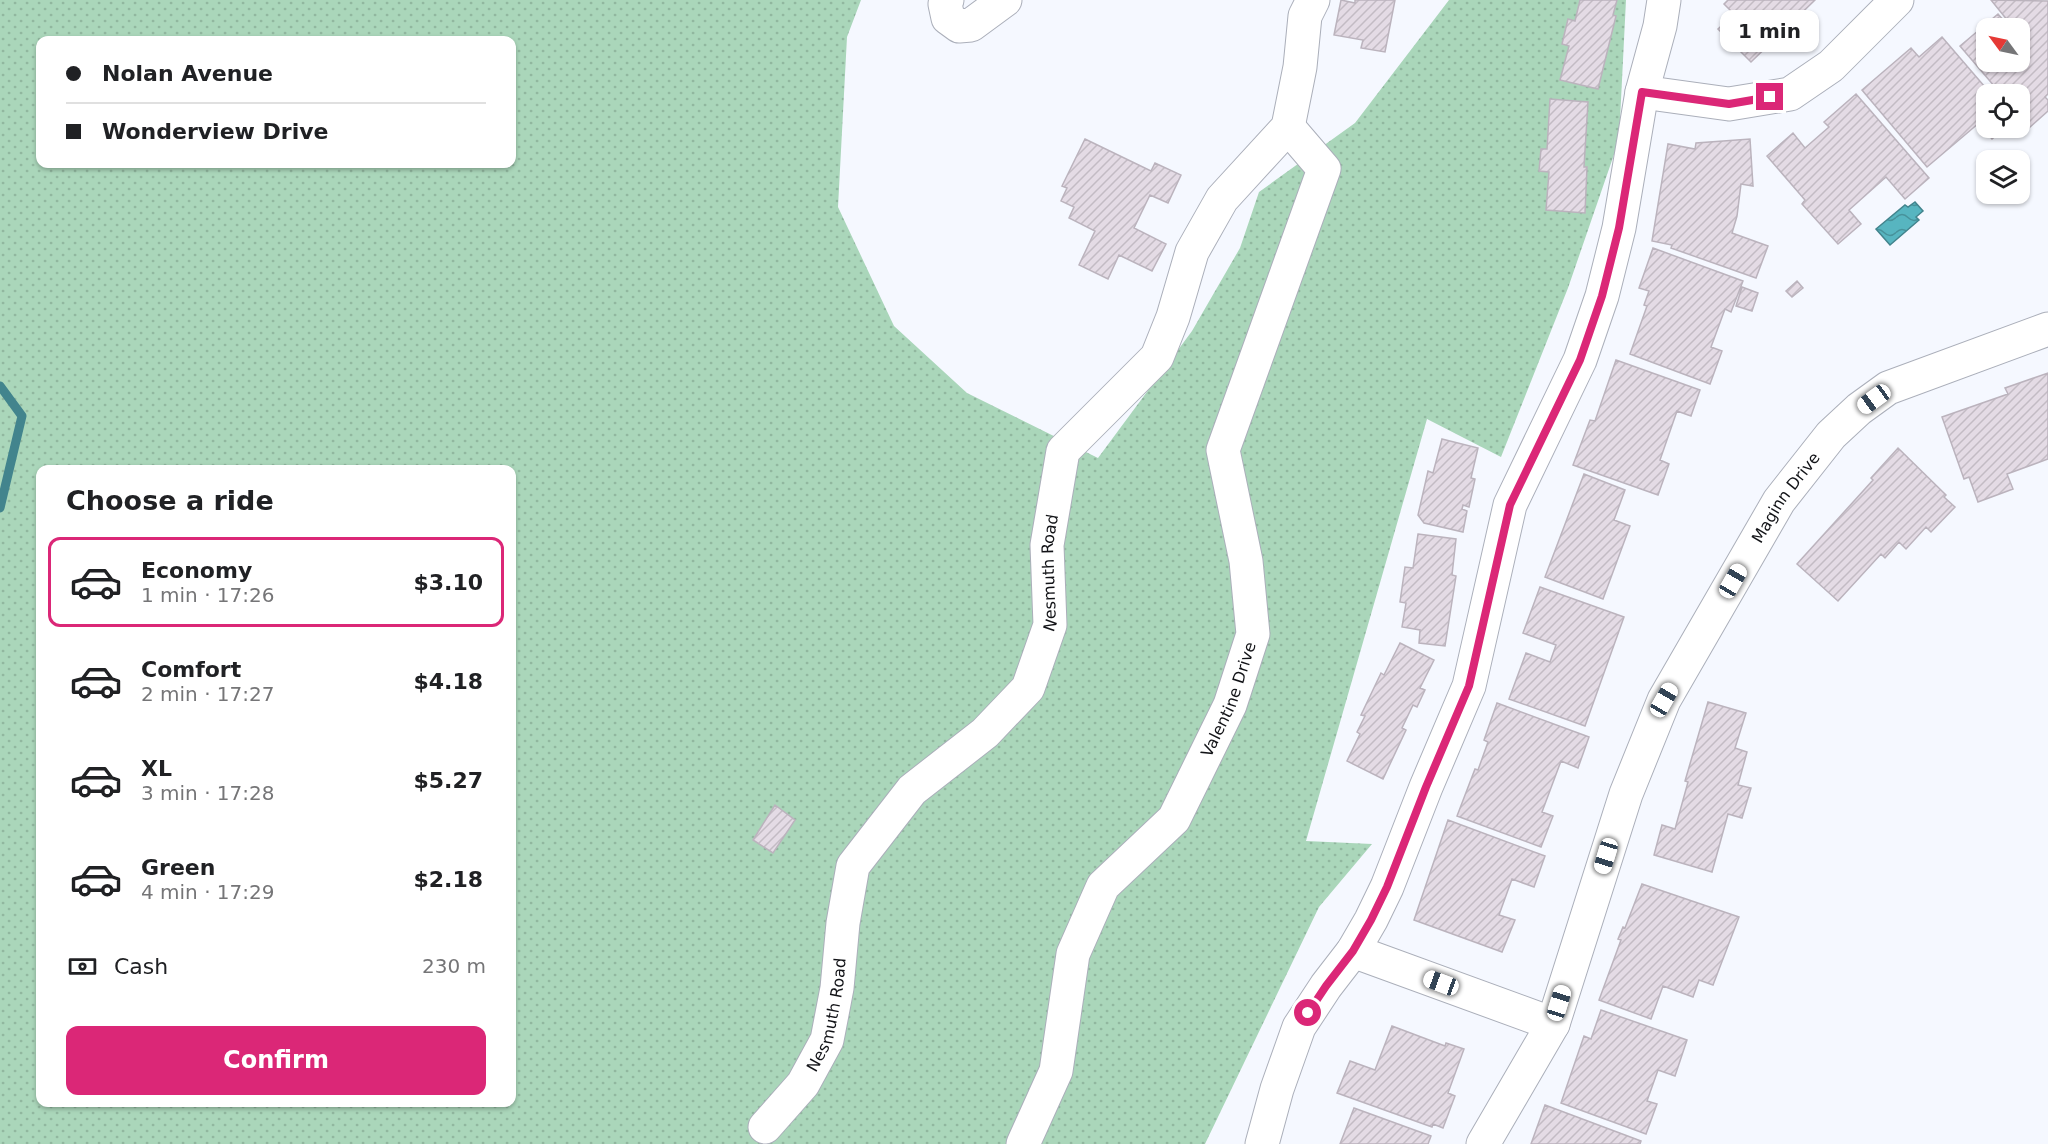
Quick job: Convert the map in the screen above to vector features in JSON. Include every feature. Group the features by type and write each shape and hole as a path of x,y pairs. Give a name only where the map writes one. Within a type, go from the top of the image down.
{"street":[{"path":"947,0 945,4 948,18 959,26 970,24 1005,0"},
{"path":"1288,128 1305,16 1313,0"},
{"path":"1262,1144 1276,1089 1299,1027 1353,951 1387,887 1469,686 1510,505 1580,360 1602,296 1619,228 1642,92 1660,26 1664,0"},
{"path":"1642,92 1729,104 1790,94 1831,66 1897,0"},
{"name":"Nesmuth Road","path":"765,1127 802,1084 826,1040 837,988 843,923 853,866 912,790 985,733 1028,688 1050,625 1047,545 1063,451 1157,357 1173,317 1192,252 1222,199 1288,128"},
{"name":"Valentine Drive","path":"1023,1144 1056,1071 1073,954 1102,886 1174,819 1230,705 1253,634 1246,561 1223,450 1324,169 1288,128"},
{"name":"Maginn Drive","path":"1483,1144 1553,1024 1626,794 1664,700 1779,501 1831,435 1859,409 1888,388 2048,328"},
{"path":"1353,951 1553,1024"}],"green space":[{"path":"0,0 861,0 847,37 838,207 894,326 967,393 1098,458 1192,331 1240,248 1259,192 1355,123 1449,0 1626,0 1619,140 1568,288 1501,457 1427,419 1306,841 1372,844 1319,907 1205,1144 0,1144"}],"water":[{"path":"1915,202 1923,211 1916,217 1919,220 1890,245 1876,229 1905,205 1908,207"}],"building":[{"path":"1341,0 1355,3 1355,0 1395,0 1385,52 1361,48 1363,40 1334,35"},
{"path":"1580,0 1617,0 1613,15 1616,16 1598,89 1560,80 1569,46 1562,44 1568,19 1575,21"},
{"path":"1728,0 1815,0 1751,62 1718,29 1734,14 1724,4"},
{"path":"1991,0 2048,1 2048,94 2045,97 2048,100 2048,111 2030,127 2030,84 1992,84 1982,72 2030,72 2030,18 2006,18"},
{"path":"1976,33 1976,65 1960,46"},
{"path":"1942,37 1982,84 1976,84 1976,126 1927,167 1862,90 1911,48 1919,57"},
{"path":"1856,94 1929,178 1905,199 1886,177 1849,210 1861,224 1838,244 1802,204 1805,200 1767,156 1793,133 1805,148 1829,127 1824,122"},
{"path":"1550,99 1588,102 1584,167 1587,167 1585,213 1546,210 1549,172 1539,171 1541,149 1547,149"},
{"path":"1085,139 1151,171 1155,163 1181,175 1168,203 1150,195 1134,228 1166,244 1152,271 1119,255 1108,279 1079,265 1095,231 1069,218 1074,207 1061,201 1067,188 1062,186"},
{"path":"1750,139 1753,186 1741,184 1737,216 1732,233 1768,246 1756,278 1671,248 1672,245 1652,241 1668,144 1695,149 1696,143"},
{"path":"1653,248 1743,281 1731,312 1725,309 1711,347 1722,351 1710,384 1630,354 1647,306 1644,305 1649,291 1639,288"},
{"path":"1797,281 1803,288 1792,297 1786,291"},
{"path":"1742,287 1758,293 1752,311 1736,306"},
{"path":"1616,360 1700,390 1691,416 1677,411 1660,460 1669,464 1658,495 1573,465 1590,420 1595,421"},
{"path":"2048,373 2048,459 2007,474 2013,489 1978,502 1969,477 1964,479 1942,417 2008,394 2005,388"},
{"path":"1442,439 1478,448 1471,478 1475,479 1469,507 1463,505 1462,509 1467,511 1463,532 1424,523 1418,515 1428,471 1433,473"},
{"path":"1898,448 1946,495 1944,497 1955,507 1931,532 1926,527 1906,549 1899,542 1885,558 1881,554 1838,601 1797,564 1873,480 1871,478"},
{"path":"1584,474 1625,490 1614,520 1630,526 1603,599 1545,577"},
{"path":"1418,534 1456,539 1452,575 1456,576 1445,646 1419,643 1420,630 1402,627 1406,603 1400,602 1405,567 1413,568"},
{"path":"1540,587 1624,617 1585,726 1509,699 1526,653 1550,662 1556,645 1523,633"},
{"path":"1400,643 1434,660 1420,688 1425,690 1417,707 1413,705 1402,728 1406,730 1383,779 1347,761 1360,734 1357,732 1365,716 1361,715 1381,673 1384,675"},
{"path":"1708,702 1746,713 1735,748 1747,752 1738,785 1751,788 1742,818 1728,814 1712,872 1654,855 1662,825 1675,829 1688,782 1685,781"},
{"path":"1497,703 1589,737 1578,768 1561,761 1542,812 1553,816 1541,847 1457,816 1488,742 1484,740"},
{"path":"775,805 795,820 773,853 753,840"},
{"path":"1448,820 1545,856 1534,887 1512,879 1499,915 1515,920 1502,952 1414,920"},
{"path":"1642,884 1739,917 1713,985 1699,980 1693,997 1663,986 1651,1019 1599,1000 1621,940 1618,939 1623,927 1625,928"},
{"path":"1601,1010 1687,1040 1675,1076 1658,1070 1647,1101 1657,1104 1646,1134 1561,1103 1584,1036 1591,1039"},
{"path":"1392,1026 1445,1046 1446,1043 1464,1049 1448,1093 1455,1096 1443,1128 1433,1124 1432,1127 1337,1093 1350,1061 1375,1070"},
{"path":"1545,1105 1641,1141 1640,1144 1531,1144"},
{"path":"1354,1108 1431,1136 1428,1144 1340,1144"}],"waterway":[{"path":"0,386 22,416 0,508"}],"route":[{"path":"1308,1013 1353,951 1371,920 1387,887 1469,686 1510,505 1580,360 1602,296 1619,228 1642,92 1729,104 1770,97"}]}
